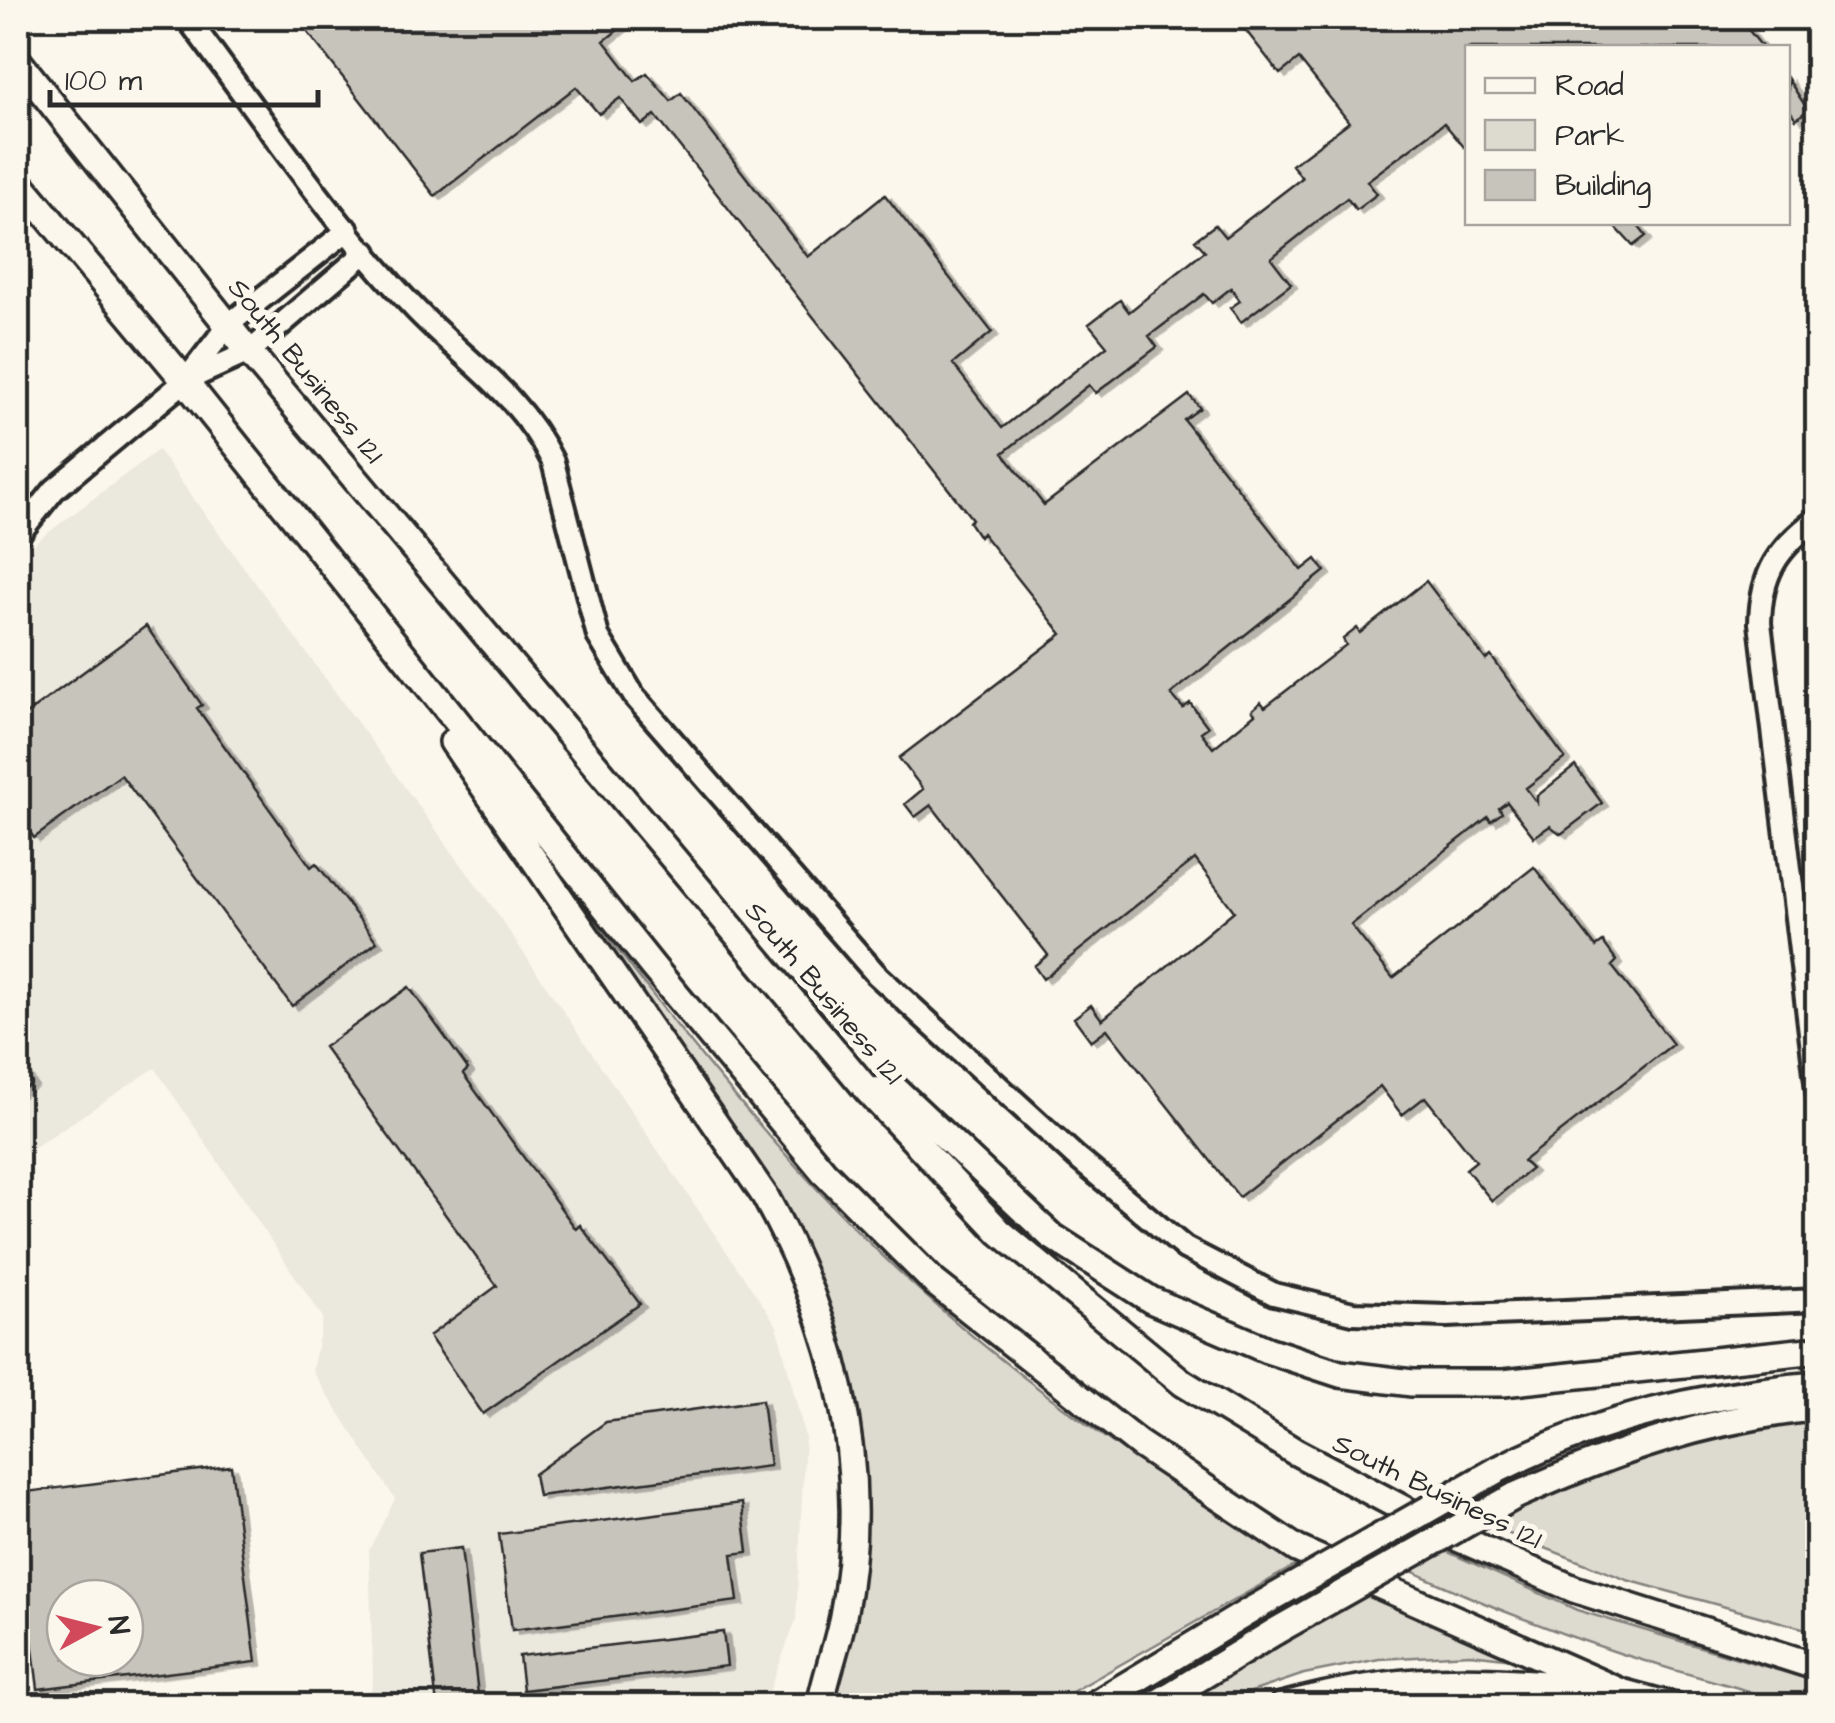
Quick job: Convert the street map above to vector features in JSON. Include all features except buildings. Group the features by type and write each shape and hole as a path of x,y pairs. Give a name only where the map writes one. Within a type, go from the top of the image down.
{"main road":[{"name":"South Business 121","path":"18,62 248,352 868,1090 1000,1232 1183,1383 1294,1451 1458,1538 1574,1589 1818,1667"},
{"path":"18,181 185,381 652,967 824,1172 934,1282 1138,1444 1297,1549 1621,1692"},
{"path":"351,589 356,608 382,639 724,1134 794,1249 837,1364 853,1474 852,1554 843,1618 820,1706"},
{"path":"868,1090 896,1090 1050,1236 1151,1300 1267,1350 1340,1374 1412,1383 1503,1384 1818,1350"},
{"path":"1662,1368 1688,1376 1818,1362"},
{"path":"1092,1706 1496,1470 1596,1424 1751,1390 1818,1386"},
{"path":"1154,1706 1276,1631 1515,1496 1612,1452 1758,1414 1818,1408"},
{"path":"1762,1652 1783,1642 1818,1648"},
{"path":"1282,1706 1403,1680 1500,1678 1621,1692 1673,1706"}],"street":[{"path":"187,18 366,252 418,312 505,389 540,435 552,462 598,636 634,696 876,974 1076,1157 1185,1248 1274,1294 1353,1314 1447,1316 1818,1300"},
{"path":"18,535 54,490 185,381 229,324 348,230"},
{"path":"185,381 248,352 366,252"},
{"path":"1818,518 1778,552 1768,566 1760,596 1818,1098"}],"shaded area":[{"path":"158,450 494,909 777,1326 805,1437 796,1620 764,1705 368,1705 373,1680 369,1550 395,1499 312,1371 323,1318 155,1068 18,1158 18,569 37,541"}],"green space":[{"path":"566,882 758,1123 841,1214 931,1301 1082,1421 1296,1565 1049,1705 828,1705 856,1584 825,1311 558,888"},
{"path":"1817,1413 1817,1632 1627,1580 1476,1521 1604,1459"},
{"path":"1437,1547 1577,1610 1817,1682 1817,1705 1772,1698 1603,1648 1403,1567"},
{"path":"1360,1591 1531,1661 1470,1654 1379,1659 1304,1674 1213,1705 1163,1706"},
{"path":"1420,1686 1541,1691 1594,1705 1311,1706"}]}
